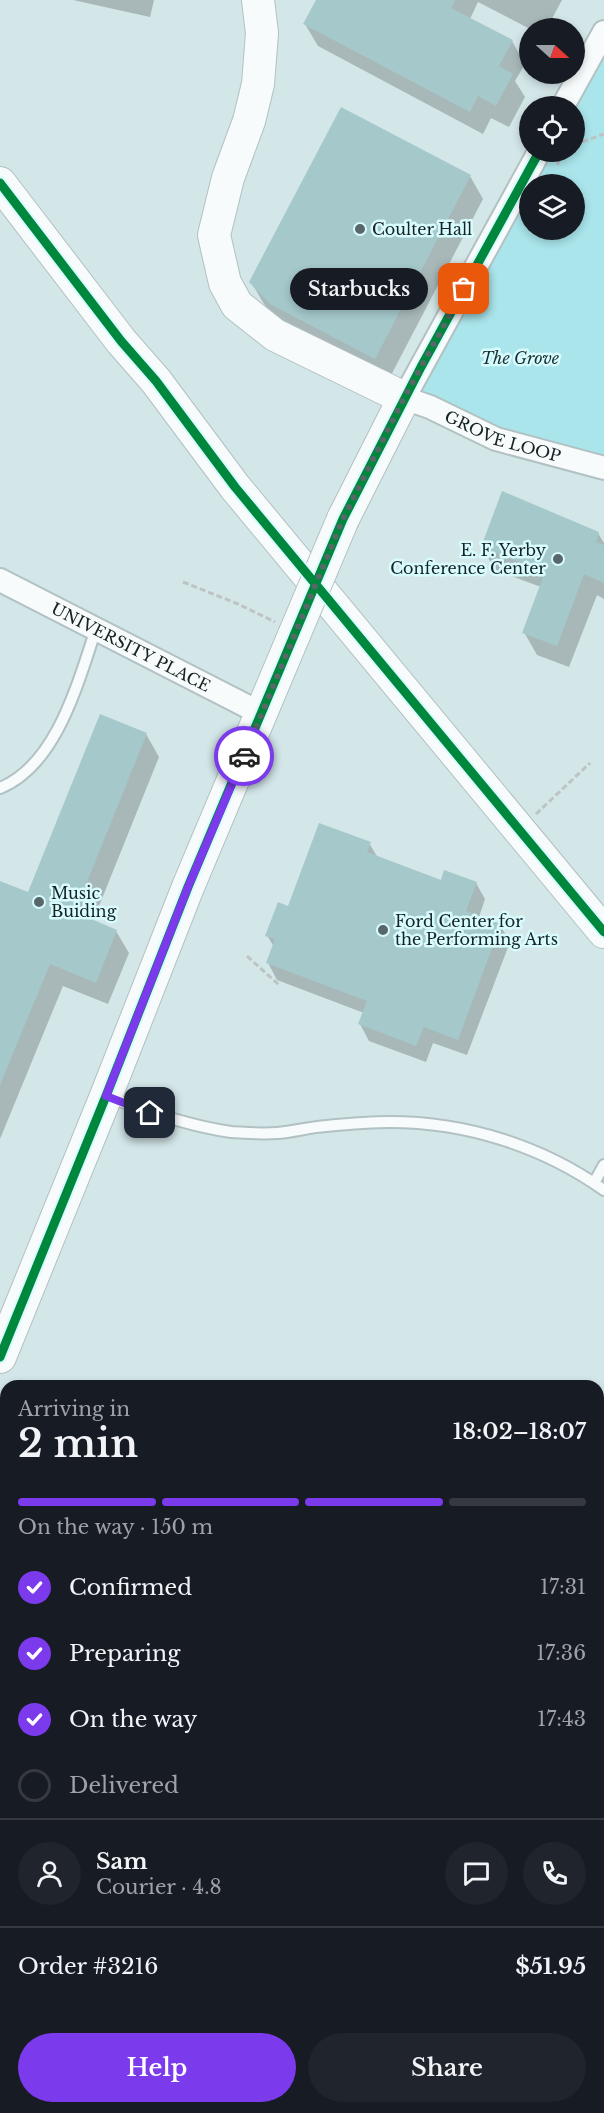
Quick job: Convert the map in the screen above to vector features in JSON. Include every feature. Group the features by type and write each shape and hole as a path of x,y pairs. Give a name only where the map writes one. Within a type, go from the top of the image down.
{"street":[{"path":"258,0 262,33 258,84 249,121 228,178 214,235 225,283 237,305 275,335 404,398"},
{"path":"569,96 604,32"},
{"path":"0,1357 188,887 262,714 284,629 404,398 534,162"},
{"path":"0,183 122,341 156,381 235,487 604,932"},
{"name":"GROVE LOOP","path":"404,398 430,407 496,439 604,468"},
{"name":"UNIVERSITY PLACE","path":"0,580 262,714"}],"lane":[{"path":"0,788 14,782 47,748 62,720 96,629"},
{"path":"106,1096 150,1113 232,1132 276,1133 323,1126 390,1122 444,1126 504,1140 579,1173 604,1190"},
{"path":"594,1183 604,1165"}],"path":[{"path":"585,141 604,134"},
{"path":"183,582 238,604 284,629"},
{"path":"532,817 590,763"},
{"path":"247,956 279,985"}],"green space":[{"name":"The Grove","path":"604,32 604,468 404,398 519,188 519,240 585,240 585,174 527,174 534,162 585,162 585,96 578,96 583,84 585,84"}],"building":[{"path":"316,0 455,0 451,8 513,40 499,66 513,74 496,106 478,96 470,112 303,24"},
{"name":"Coulter Hall","path":"341,107 471,175 375,359 270,304 249,282"},
{"name":"E. F. Yerby Conference Center","path":"502,491 599,532 596,542 604,545 604,583 584,574 557,646 522,633 545,572 481,547"},
{"name":"Music Buiding","path":"100,714 147,733 75,912 117,930 96,983 50,964 0,1085 0,881 28,892"},
{"name":"Ford Center for the Performing Arts","path":"319,823 371,842 367,852 441,880 444,870 477,882 466,911 501,924 458,1040 424,1027 416,1046 358,1024 367,1001 266,963 275,939 265,936 278,902 288,906"}],"cycle path":[{"path":"0,1357 188,887 343,519 421,367 534,162"},
{"path":"0,183 121,341 156,381 235,487 604,932"}],"way so far":[{"path":"244,756 343,519 404,398 464,289"}],"place":[{"name":"Coulter Hall","path":"360,229"},
{"name":"Starbucks","path":"464,289"},
{"name":"E. F. Yerby Conference Center","path":"558,559"},
{"name":"Music Buiding","path":"39,902"},
{"name":"Ford Center for the Performing Arts","path":"383,930"}],"route":[{"path":"150,1113 106,1096 188,887 244,756"}]}
